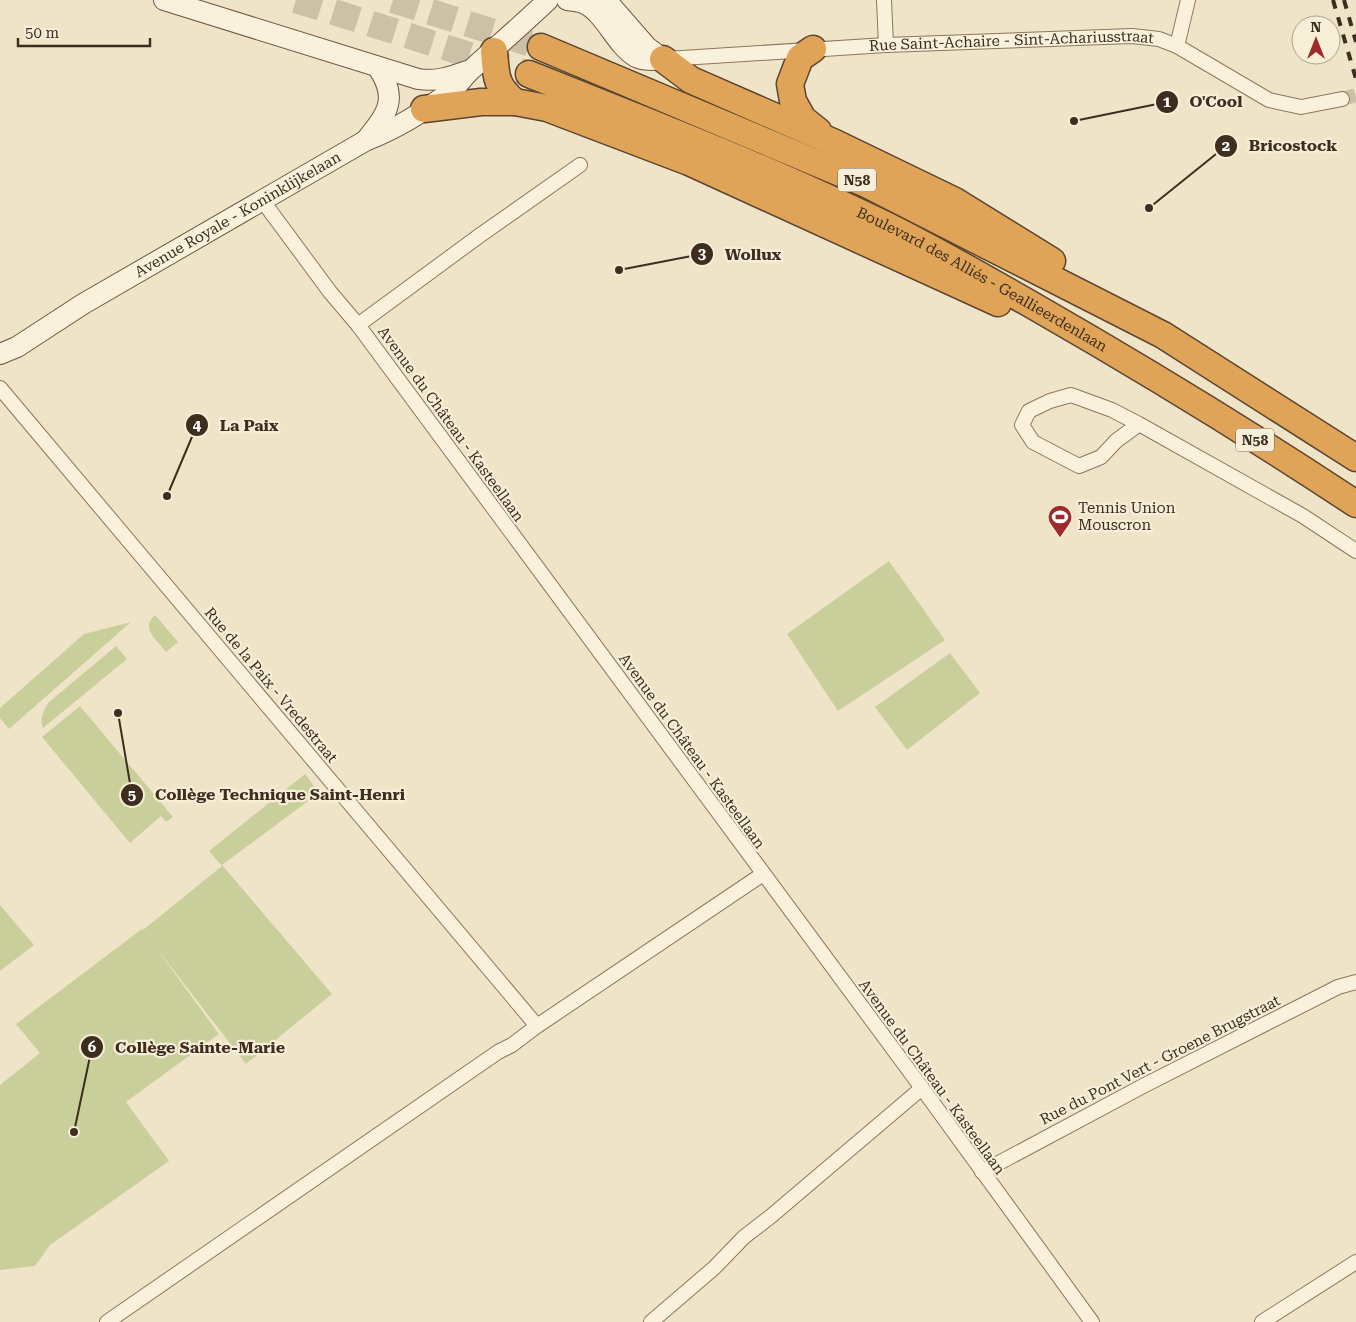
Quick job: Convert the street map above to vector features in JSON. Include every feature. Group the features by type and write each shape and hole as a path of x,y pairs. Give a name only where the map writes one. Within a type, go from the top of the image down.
{"highway":[{"name":"Boulevard des Alliés - Geallieerdenlaan","path":"541,47 864,183 1163,335 1356,458"},
{"path":"813,49 800,58 790,84 793,101 803,119 835,143"},
{"path":"494,51 499,84 504,93 515,102"},
{"path":"663,59 691,80 835,143 955,201 1073,274 1163,335"},
{"name":"Boulevard des Alliés - Geallieerdenlaan","path":"529,74 706,145 851,208 971,270 1161,381 1356,504"},
{"path":"424,109 481,102 515,102 547,108 689,162 1016,312 1056,319"}],"main road":[{"path":"164,0 378,68 431,81 444,79 471,70 548,0"},
{"name":"Rue Saint-Achaire - Sint-Achariusstraat","path":"567,0 582,3 591,8 625,48 636,57 646,60 663,59"},
{"path":"606,0 647,47 663,59"},
{"path":"365,141 383,118 388,108 390,97 386,80 378,68"},
{"name":"Avenue Royale - Koninklijkelaan","path":"0,354 17,347 83,304 262,200 365,141 384,134 454,88 471,70"}],"street":[{"path":"884,0 886,45"},
{"path":"1177,46 1188,0"},
{"name":"Rue Saint-Achaire - Sint-Achariusstraat","path":"663,59 886,45 1132,36 1159,38 1177,46 1269,100 1301,107 1342,99"},
{"path":"358,325 479,236 580,166"},
{"name":"Avenue du Château - Kasteellaan","path":"262,200 330,292 358,325 922,1088 1092,1322"},
{"name":"Rue de la Paix - Vredestraat","path":"0,388 537,1026"},
{"path":"1139,424 1116,441 1101,457 1079,466 1033,442 1022,425 1029,411 1050,401 1071,395 1112,410 1139,424 1303,516 1356,551"},
{"path":"107,1322 498,1052 512,1045 537,1026 763,874"},
{"name":"Rue du Pont Vert - Groene Brugstraat","path":"982,1172 1142,1086 1338,987 1356,982"},
{"path":"651,1322 714,1268 744,1237 922,1088"},
{"path":"1262,1322 1356,1262"}],"green space":[{"path":"889,561 945,640 838,711 787,634"},
{"path":"155,615 178,642 166,652 150,629 149,625"},
{"path":"131,622 9,729 0,718 0,708 84,634"},
{"path":"116,646 127,659 43,728 42,718 48,703"},
{"path":"950,653 980,693 907,750 875,707"},
{"path":"80,706 173,817 166,822 161,816 130,843 42,737"},
{"path":"305,774 319,793 222,865 332,994 246,1064 154,945 219,1034 126,1102 169,1161 50,1245 35,1266 0,1270 0,1085 40,1053 16,1024 143,930 222,866 209,851"},
{"path":"0,905 34,945 0,971"}],"tunnel":[{"path":"296,0 529,74"},
{"path":"393,0 541,47"},
{"path":"1342,99 1356,95"}],"railway":[{"path":"1333,0 1356,79"},
{"path":"1344,0 1356,42"}],"place":[{"name":"O'Cool","path":"1074,121"},
{"name":"Bricostock","path":"1149,208"},
{"name":"Wollux","path":"619,270"},
{"name":"La Paix","path":"167,496"},
{"name":"Tennis Union Mouscron","path":"1060,538"},
{"name":"Collège Technique Saint-Henri","path":"118,713"},
{"name":"Collège Sainte-Marie","path":"74,1132"}]}
